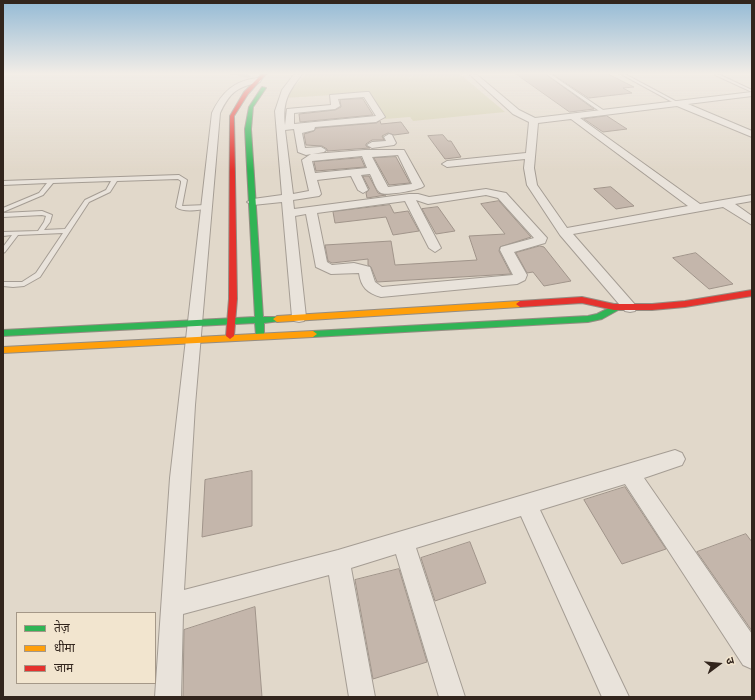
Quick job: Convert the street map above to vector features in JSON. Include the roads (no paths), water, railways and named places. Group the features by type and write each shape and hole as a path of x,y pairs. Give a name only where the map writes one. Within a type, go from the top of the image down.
{"main road":[{"path":"230,339 233,299 232,116 237,106"},
{"path":"252,106 248,129 260,338"},
{"path":"3,350 193,332 231,322 582,300 617,307 681,305 752,293"},
{"path":"3,333 193,332 230,339 260,338 588,319 599,317 617,307"}],"street":[{"path":"168,697 172,604 193,332 216,113 220,106"},
{"path":"280,106 279,111 287,130 301,150 306,152 387,144 392,142 389,137"},
{"path":"299,317 287,198 287,130 290,111 335,107 336,106"},
{"path":"287,130 376,119 381,116 374,106"},
{"path":"509,106 516,112 534,121 655,106"},
{"path":"684,106 752,134"},
{"path":"572,116 696,207"},
{"path":"534,121 529,168 532,185 564,232 630,307"},
{"path":"287,130 358,124"},
{"path":"738,127 752,125"},
{"path":"252,202 315,194 307,160 308,158 363,152 367,154 401,152 419,186 384,191 367,154"},
{"path":"447,164 516,156 531,156"},
{"path":"312,177 374,170"},
{"path":"355,172 363,190"},
{"path":"289,213 409,196 418,197 428,201 486,192 502,195 541,238 540,241 510,247 506,250 520,274 520,277 517,279 381,292 374,290 368,285 365,270 360,267 333,270 326,268 322,264 318,255 311,211"},
{"path":"409,196 435,248"},
{"path":"564,232 752,198"},
{"path":"725,203 752,221"},
{"path":"442,287 448,308"},
{"path":"172,604 338,561 675,459"},
{"path":"629,473 752,656"},
{"path":"526,504 616,697"},
{"path":"403,541 452,697"},
{"path":"338,561 362,697"}],"lane":[{"path":"595,106 604,112"},
{"path":"3,182 182,178 184,183 179,207 182,209 207,206"},
{"path":"3,284 20,285 34,279 42,271 87,201 108,191 116,179"},
{"path":"3,210 41,194 52,181"},
{"path":"3,215 42,213 49,215 47,222 40,232"},
{"path":"3,234 68,231"},
{"path":"3,251 16,234"}]}
